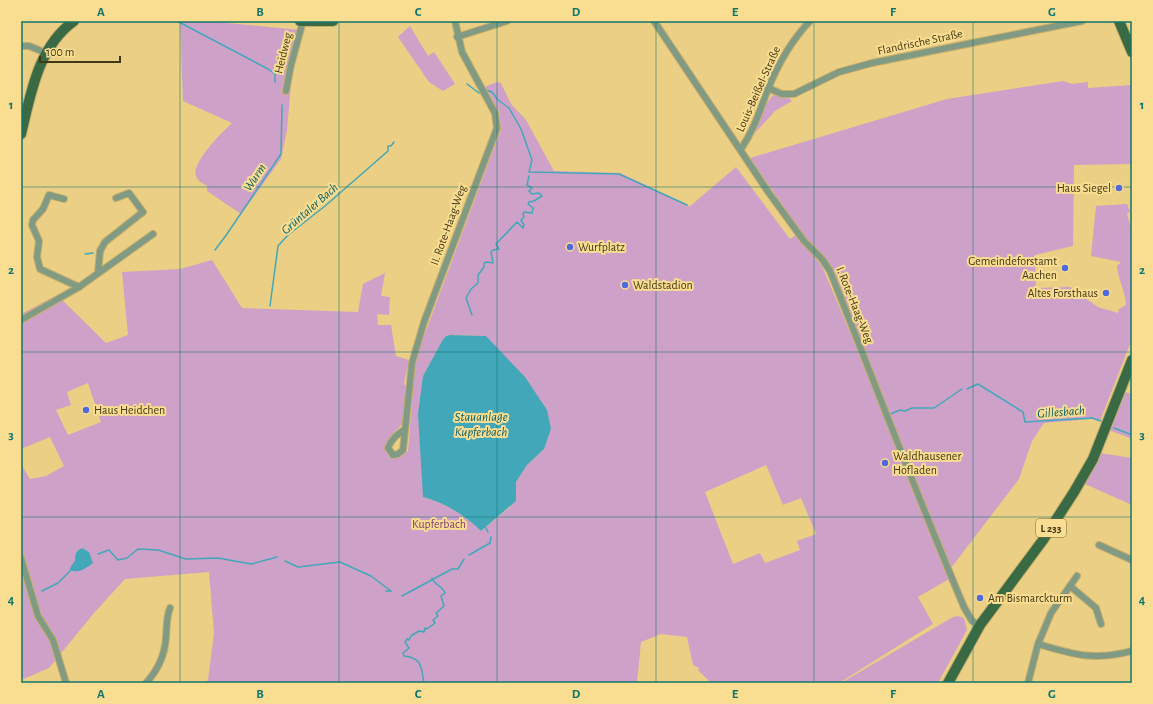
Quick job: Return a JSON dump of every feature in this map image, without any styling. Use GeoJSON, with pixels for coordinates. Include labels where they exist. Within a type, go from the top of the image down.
{"type":"FeatureCollection","features":[{"type":"Feature","properties":{"kind":"main road"},"geometry":{"type":"LineString","coordinates":[[21,134],[33,88],[46,53],[60,33],[74,21]]}},
{"type":"Feature","properties":{"kind":"main road"},"geometry":{"type":"LineString","coordinates":[[300,21],[333,21]]}},
{"type":"Feature","properties":{"kind":"main road"},"geometry":{"type":"LineString","coordinates":[[1119,21],[1132,52]]}},
{"type":"Feature","properties":{"kind":"main road","name":"L 233"},"geometry":{"type":"LineString","coordinates":[[948,683],[980,625],[1043,540],[1093,459],[1132,360]]}},
{"type":"Feature","properties":{"kind":"street","name":"Heidweg"},"geometry":{"type":"LineString","coordinates":[[286,91],[291,65],[303,21]]}},
{"type":"Feature","properties":{"kind":"street","name":"II. Rote-Haag-Weg"},"geometry":{"type":"LineString","coordinates":[[405,429],[412,363],[424,322],[497,128],[495,113],[462,52],[457,37],[455,21]]}},
{"type":"Feature","properties":{"kind":"street"},"geometry":{"type":"LineString","coordinates":[[457,37],[507,21]]}},
{"type":"Feature","properties":{"kind":"street","name":"I. Rote-Haag-Weg"},"geometry":{"type":"LineString","coordinates":[[654,21],[777,204],[804,241],[822,259],[830,271],[889,419],[904,462],[959,596],[968,617],[980,625]]}},
{"type":"Feature","properties":{"kind":"street","name":"Louis-Beißel-Straße"},"geometry":{"type":"LineString","coordinates":[[741,149],[753,129],[768,88],[789,46],[810,21]]}},
{"type":"Feature","properties":{"kind":"street","name":"Flandrische Straße"},"geometry":{"type":"LineString","coordinates":[[768,88],[782,94],[794,94],[839,72],[872,63],[1082,21]]}},
{"type":"Feature","properties":{"kind":"street"},"geometry":{"type":"LineString","coordinates":[[21,46],[29,46],[46,53]]}},
{"type":"Feature","properties":{"kind":"street"},"geometry":{"type":"LineString","coordinates":[[98,273],[99,255],[105,242],[143,212],[129,193],[116,198]]}},
{"type":"Feature","properties":{"kind":"street"},"geometry":{"type":"LineString","coordinates":[[64,199],[49,195],[43,209],[33,220],[32,225],[39,241],[37,257],[40,269],[79,287]]}},
{"type":"Feature","properties":{"kind":"street"},"geometry":{"type":"LineString","coordinates":[[21,320],[79,287],[153,234]]}},
{"type":"Feature","properties":{"kind":"street"},"geometry":{"type":"LineString","coordinates":[[1099,545],[1132,560]]}},
{"type":"Feature","properties":{"kind":"street"},"geometry":{"type":"LineString","coordinates":[[21,558],[38,616],[53,640],[66,683]]}},
{"type":"Feature","properties":{"kind":"street"},"geometry":{"type":"LineString","coordinates":[[1028,683],[1038,644],[1051,613],[1077,576]]}},
{"type":"Feature","properties":{"kind":"street"},"geometry":{"type":"LineString","coordinates":[[1070,586],[1096,608],[1101,624]]}},
{"type":"Feature","properties":{"kind":"street"},"geometry":{"type":"LineString","coordinates":[[146,683],[157,668],[162,656],[166,639],[167,618],[170,608]]}},
{"type":"Feature","properties":{"kind":"street"},"geometry":{"type":"LineString","coordinates":[[1038,644],[1079,656],[1109,657],[1132,651]]}},
{"type":"Feature","properties":{"kind":"green space"},"geometry":{"type":"Polygon","coordinates":[[[180,21],[207,21],[300,30],[285,78],[291,84],[287,130],[281,159],[241,214],[207,191],[207,186],[199,181],[196,176],[198,163],[215,140],[232,123],[183,101],[180,21]]]}},
{"type":"Feature","properties":{"kind":"green space"},"geometry":{"type":"Polygon","coordinates":[[[410,26],[428,56],[434,52],[455,84],[443,91],[429,82],[398,37],[410,26]]]}},
{"type":"Feature","properties":{"kind":"green space"},"geometry":{"type":"Polygon","coordinates":[[[1063,81],[1072,84],[1088,82],[1088,88],[1132,85],[1132,164],[1074,165],[1073,246],[1035,255],[1036,288],[1070,287],[1098,307],[1118,313],[1119,309],[1126,305],[1125,295],[1117,266],[1121,262],[1091,256],[1096,206],[1127,204],[1130,212],[1127,213],[1132,233],[1132,339],[1100,421],[1091,419],[1044,423],[1032,441],[1019,479],[951,568],[824,257],[800,231],[750,158],[947,99],[1063,81]]]}},
{"type":"Feature","properties":{"kind":"green space"},"geometry":{"type":"Polygon","coordinates":[[[497,82],[501,83],[511,104],[526,120],[554,171],[620,173],[688,205],[689,207],[736,167],[790,239],[796,235],[822,266],[887,420],[906,474],[949,579],[918,597],[933,624],[839,683],[711,683],[698,670],[699,668],[693,665],[687,637],[661,634],[641,642],[637,683],[205,683],[208,680],[214,633],[209,572],[125,579],[94,613],[49,668],[21,680],[21,464],[30,479],[46,476],[64,466],[50,437],[21,449],[21,314],[57,295],[106,343],[128,335],[122,272],[180,269],[212,260],[242,308],[358,312],[363,284],[385,273],[381,296],[390,297],[389,315],[377,314],[378,325],[391,325],[396,356],[409,360],[404,384],[406,387],[404,422],[393,434],[386,448],[389,455],[401,456],[408,451],[415,360],[501,129],[499,112],[485,87],[497,82]],[[446,336],[423,376],[423,497],[454,510],[481,531],[510,507],[516,482],[527,465],[544,449],[486,336],[446,336]],[[88,383],[67,392],[71,405],[56,410],[68,435],[101,422],[88,383]],[[766,465],[705,492],[733,564],[760,553],[765,563],[800,550],[797,541],[816,534],[801,498],[783,505],[766,465]]]}},
{"type":"Feature","properties":{"kind":"green space"},"geometry":{"type":"Polygon","coordinates":[[[773,95],[789,98],[792,101],[775,111],[755,133],[766,104],[773,95]]]}},
{"type":"Feature","properties":{"kind":"green space"},"geometry":{"type":"Polygon","coordinates":[[[1125,392],[1132,394],[1132,439],[1109,430],[1125,392]]]}},
{"type":"Feature","properties":{"kind":"green space"},"geometry":{"type":"Polygon","coordinates":[[[1100,453],[1132,458],[1132,505],[1085,484],[1100,453]]]}},
{"type":"Feature","properties":{"kind":"green space"},"geometry":{"type":"Polygon","coordinates":[[[958,616],[964,618],[967,630],[938,683],[841,683],[953,617],[958,616]]]}},
{"type":"Feature","properties":{"kind":"water","name":"Stauanlage Kupferbach"},"geometry":{"type":"Polygon","coordinates":[[[446,336],[486,336],[525,377],[547,410],[551,429],[544,449],[527,465],[516,482],[516,501],[481,531],[454,510],[423,497],[418,414],[423,376],[442,341],[446,336]]]}},
{"type":"Feature","properties":{"kind":"water"},"geometry":{"type":"Polygon","coordinates":[[[82,548],[89,552],[93,563],[79,571],[70,570],[75,561],[76,553],[82,548]]]}},
{"type":"Feature","properties":{"kind":"waterway","name":"Wurm"},"geometry":{"type":"LineString","coordinates":[[177,21],[268,69],[275,74],[275,82]]}},
{"type":"Feature","properties":{"kind":"waterway","name":"Kupferbach"},"geometry":{"type":"LineString","coordinates":[[467,84],[479,93],[482,92]]}},
{"type":"Feature","properties":{"kind":"waterway"},"geometry":{"type":"LineString","coordinates":[[486,90],[492,92],[498,100],[509,108],[521,129],[532,160],[529,172],[619,174],[687,205]]}},
{"type":"Feature","properties":{"kind":"waterway","name":"Wurm"},"geometry":{"type":"LineString","coordinates":[[215,250],[281,154],[282,105]]}},
{"type":"Feature","properties":{"kind":"waterway","name":"Grüntaler Bach"},"geometry":{"type":"LineString","coordinates":[[270,306],[278,246],[288,235],[325,206],[388,151],[388,146],[391,146],[394,142]]}},
{"type":"Feature","properties":{"kind":"waterway","name":"Kupferbach"},"geometry":{"type":"LineString","coordinates":[[472,315],[466,298],[471,289],[478,283],[478,275],[484,267],[484,263],[493,263],[491,252],[499,249],[496,244],[517,222],[523,228],[524,225],[521,220],[524,217],[524,212],[532,213],[533,208],[528,204],[529,202],[542,196],[539,193],[532,194],[529,191],[532,188],[527,185],[529,176]]}},
{"type":"Feature","properties":{"kind":"waterway","name":"Wurm"},"geometry":{"type":"LineString","coordinates":[[85,254],[93,253]]}},
{"type":"Feature","properties":{"kind":"waterway","name":"Gillesbach"},"geometry":{"type":"LineString","coordinates":[[967,389],[978,384],[1023,412],[1025,422],[1092,418],[1101,421]]}},
{"type":"Feature","properties":{"kind":"waterway","name":"Gillesbach"},"geometry":{"type":"LineString","coordinates":[[888,415],[900,410],[905,411],[912,408],[934,408],[962,389]]}},
{"type":"Feature","properties":{"kind":"waterway","name":"Gillesbach"},"geometry":{"type":"LineString","coordinates":[[1114,428],[1132,435]]}},
{"type":"Feature","properties":{"kind":"waterway","name":"Kupferbach"},"geometry":{"type":"LineString","coordinates":[[485,526],[488,532]]}},
{"type":"Feature","properties":{"kind":"waterway","name":"Kupferbach"},"geometry":{"type":"LineString","coordinates":[[469,555],[490,543],[491,537]]}},
{"type":"Feature","properties":{"kind":"waterway","name":"Kupferbach"},"geometry":{"type":"LineString","coordinates":[[98,554],[109,550],[118,560],[127,558],[138,549],[158,550],[186,559],[218,558],[251,564],[277,557]]}},
{"type":"Feature","properties":{"kind":"waterway","name":"Kupferbach"},"geometry":{"type":"LineString","coordinates":[[402,596],[452,569],[458,569],[464,559]]}},
{"type":"Feature","properties":{"kind":"waterway","name":"Kupferbach"},"geometry":{"type":"LineString","coordinates":[[285,561],[298,567],[340,562],[371,576],[391,591]]}},
{"type":"Feature","properties":{"kind":"waterway","name":"Kupferbach"},"geometry":{"type":"LineString","coordinates":[[42,591],[58,583],[71,570]]}},
{"type":"Feature","properties":{"kind":"waterway"},"geometry":{"type":"LineString","coordinates":[[424,683],[418,661],[404,656],[403,653],[409,648],[405,642],[407,639],[409,640],[411,636],[419,631],[424,632],[425,628],[427,629],[435,623],[433,620],[438,616],[436,613],[444,606],[441,596],[445,593],[432,578]]}},
{"type":"Feature","properties":{"kind":"waterway","name":"Kupferbach"},"geometry":{"type":"LineString","coordinates":[[386,591],[391,591]]}},
{"type":"Feature","properties":{"kind":"place","name":"Haus Siegel"},"geometry":{"type":"Point","coordinates":[1119,188]}},
{"type":"Feature","properties":{"kind":"place","name":"Wurfplatz"},"geometry":{"type":"Point","coordinates":[570,247]}},
{"type":"Feature","properties":{"kind":"place","name":"Gemeindeforstamt Aachen"},"geometry":{"type":"Point","coordinates":[1065,268]}},
{"type":"Feature","properties":{"kind":"place","name":"Waldstadion"},"geometry":{"type":"Point","coordinates":[625,285]}},
{"type":"Feature","properties":{"kind":"place","name":"Altes Forsthaus"},"geometry":{"type":"Point","coordinates":[1106,293]}},
{"type":"Feature","properties":{"kind":"place","name":"Haus Heidchen"},"geometry":{"type":"Point","coordinates":[86,410]}},
{"type":"Feature","properties":{"kind":"place","name":"Waldhausener Hofladen"},"geometry":{"type":"Point","coordinates":[885,463]}},
{"type":"Feature","properties":{"kind":"place","name":"Am Bismarckturm"},"geometry":{"type":"Point","coordinates":[980,598]}}]}
